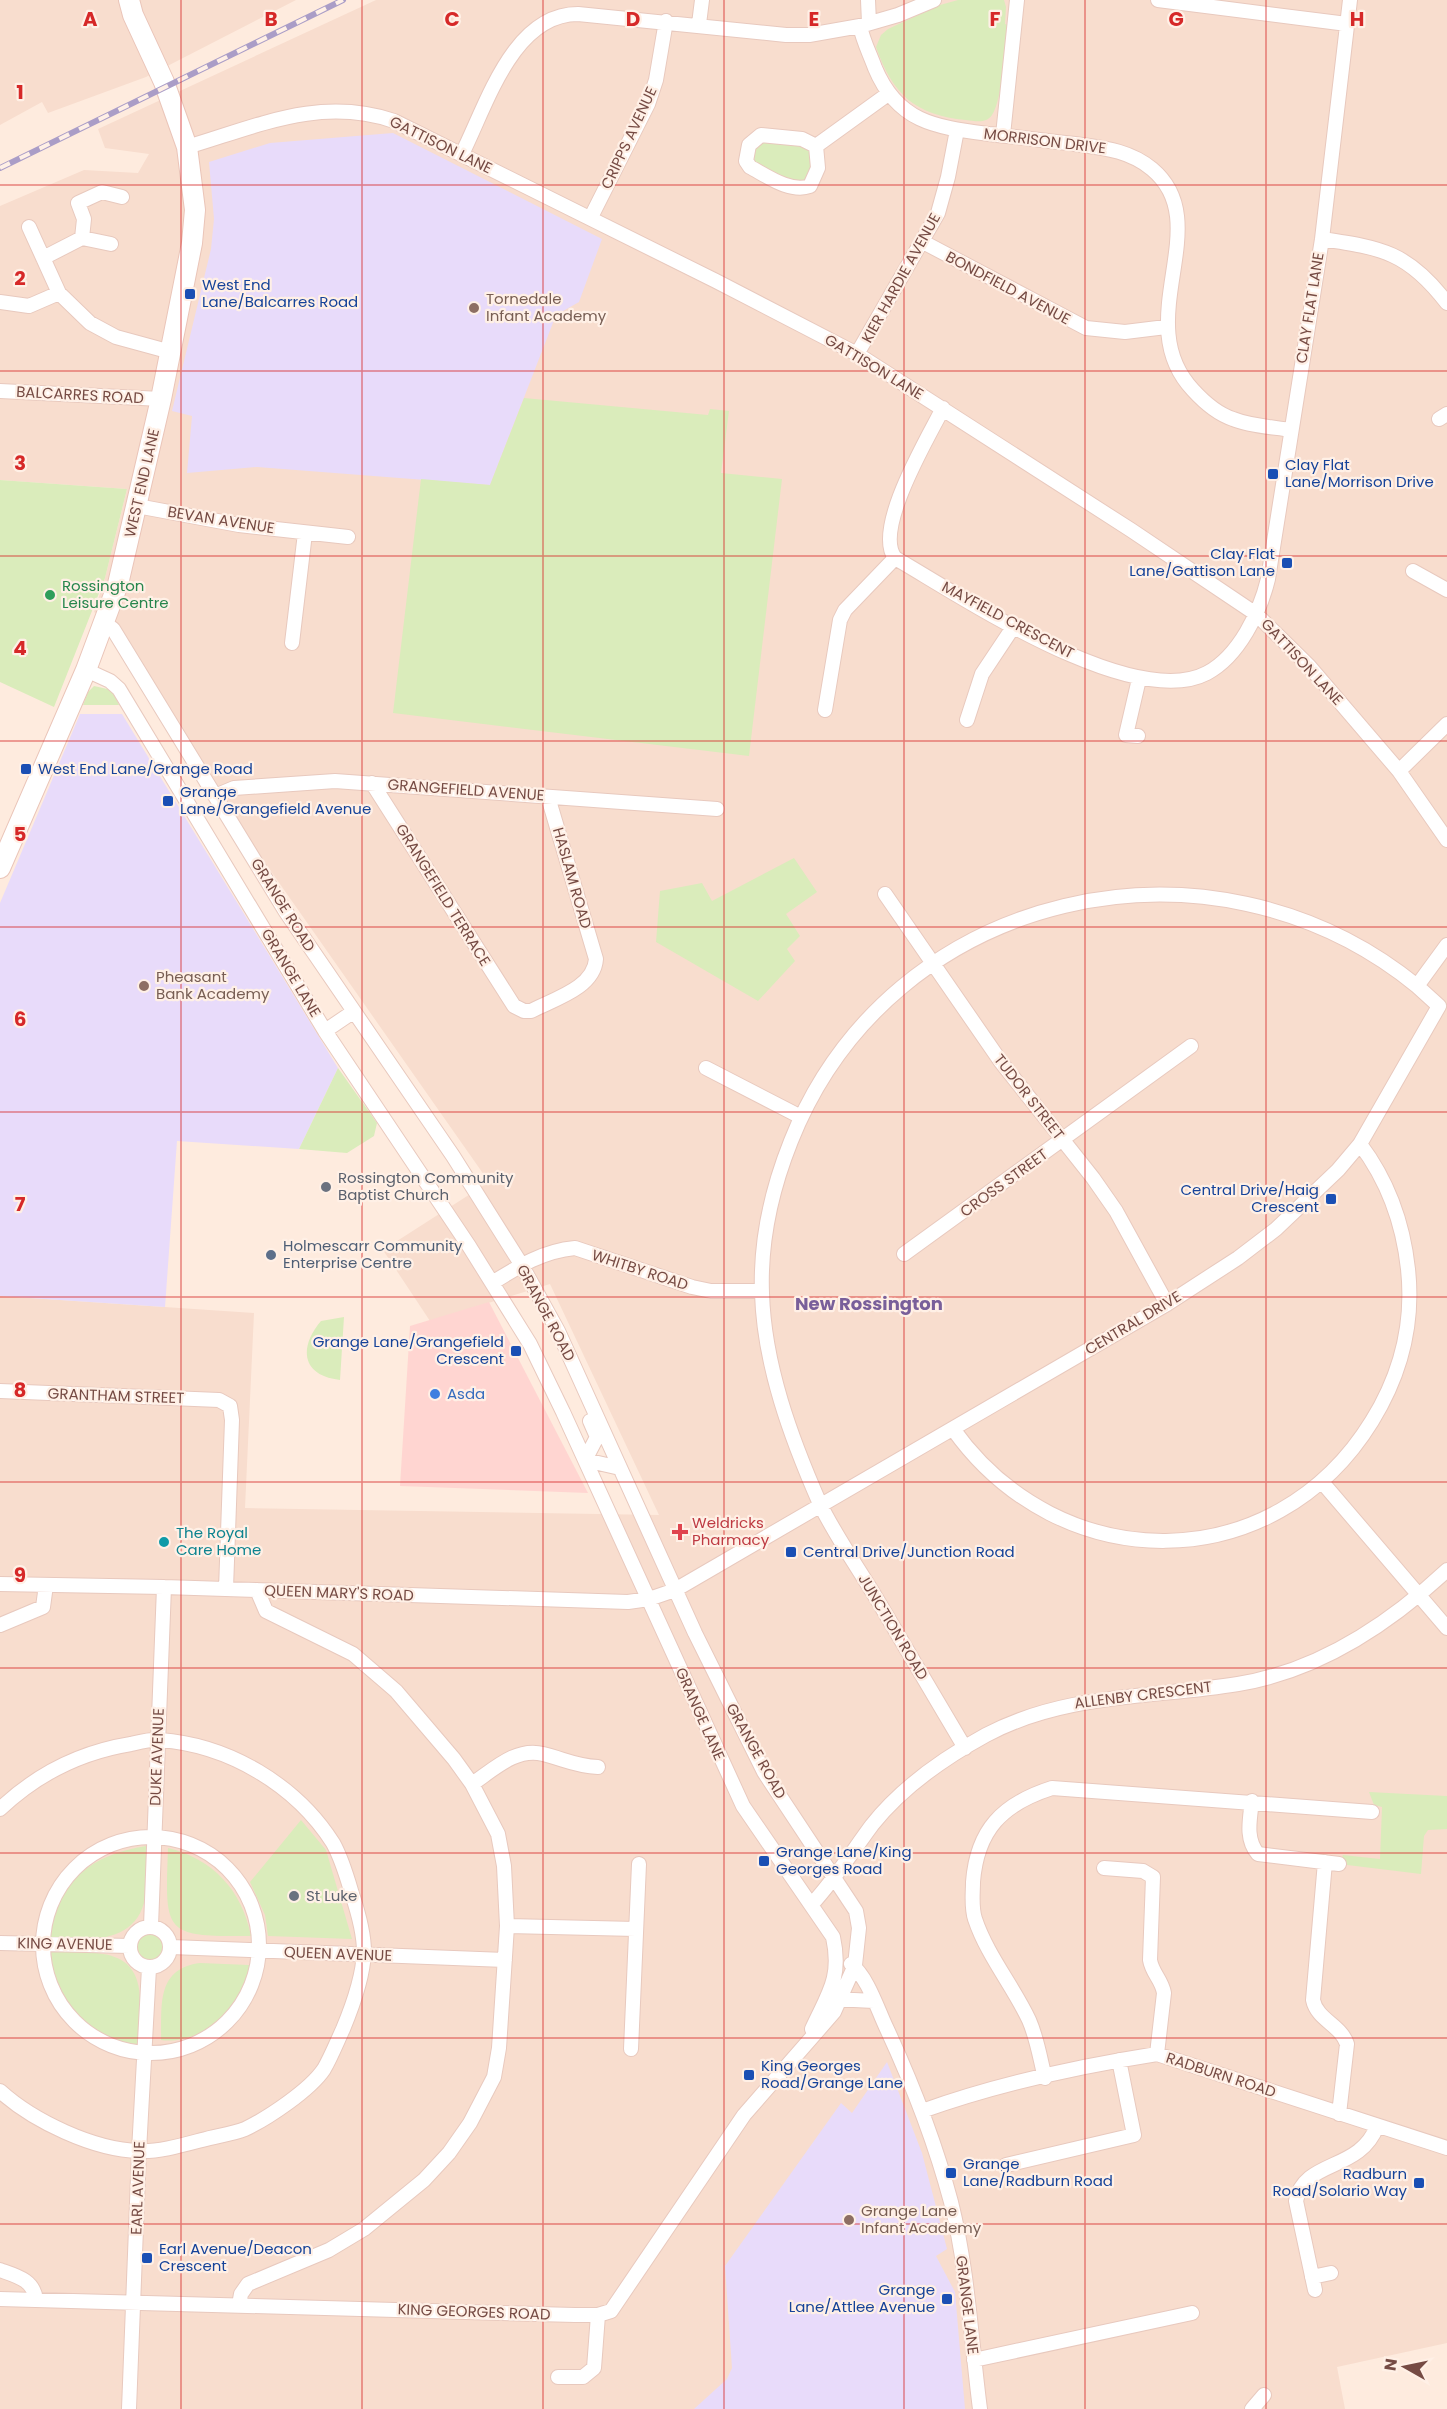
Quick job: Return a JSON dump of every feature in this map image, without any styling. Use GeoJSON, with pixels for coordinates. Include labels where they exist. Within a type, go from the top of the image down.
{"type":"FeatureCollection","features":[{"type":"Feature","properties":{"kind":"street","name":"WEST END LANE"},"geometry":{"type":"LineString","coordinates":[[0,868],[86,670],[118,584],[161,399],[192,243],[195,210],[187,147],[164,82],[133,15],[129,0]]}},
{"type":"Feature","properties":{"kind":"street"},"geometry":{"type":"LineString","coordinates":[[699,24],[702,0]]}},
{"type":"Feature","properties":{"kind":"street","name":"MORRISON DRIVE"},"geometry":{"type":"LineString","coordinates":[[868,0],[865,24],[867,49],[888,94],[913,116],[928,123],[957,130],[1115,149],[1141,162],[1161,179],[1169,190],[1178,223],[1166,327],[1175,365],[1199,397],[1233,420],[1291,430]]}},
{"type":"Feature","properties":{"kind":"street"},"geometry":{"type":"LineString","coordinates":[[462,154],[513,51],[537,27],[568,14],[699,24],[786,35],[809,35],[865,24],[934,0]]}},
{"type":"Feature","properties":{"kind":"street"},"geometry":{"type":"LineString","coordinates":[[1003,135],[1017,0]]}},
{"type":"Feature","properties":{"kind":"street"},"geometry":{"type":"LineString","coordinates":[[1158,0],[1209,3],[1347,24]]}},
{"type":"Feature","properties":{"kind":"street","name":"CLAY FLAT LANE"},"geometry":{"type":"LineString","coordinates":[[1256,614],[1268,579],[1322,239],[1350,0]]}},
{"type":"Feature","properties":{"kind":"street","name":"CRIPPS AVENUE"},"geometry":{"type":"LineString","coordinates":[[591,218],[648,104],[656,80],[666,21]]}},
{"type":"Feature","properties":{"kind":"street"},"geometry":{"type":"LineString","coordinates":[[816,146],[888,94]]}},
{"type":"Feature","properties":{"kind":"street","name":"GATTISON LANE"},"geometry":{"type":"LineString","coordinates":[[187,147],[303,112],[345,110],[369,112],[394,121],[462,154],[857,354],[1256,614],[1309,666],[1399,771],[1447,840]]}},
{"type":"Feature","properties":{"kind":"street","name":"KIER HARDIE AVENUE"},"geometry":{"type":"LineString","coordinates":[[857,354],[923,242],[944,196],[957,130]]}},
{"type":"Feature","properties":{"kind":"street"},"geometry":{"type":"LineString","coordinates":[[761,135],[802,139],[816,146],[819,158],[815,177],[810,186],[801,189],[750,167],[746,161],[749,145],[761,135]]}},
{"type":"Feature","properties":{"kind":"street"},"geometry":{"type":"LineString","coordinates":[[82,238],[84,219],[78,203],[102,192],[122,197]]}},
{"type":"Feature","properties":{"kind":"street"},"geometry":{"type":"LineString","coordinates":[[29,227],[59,293],[90,323],[116,337],[171,352]]}},
{"type":"Feature","properties":{"kind":"street"},"geometry":{"type":"LineString","coordinates":[[43,258],[82,238],[111,244]]}},
{"type":"Feature","properties":{"kind":"street"},"geometry":{"type":"LineString","coordinates":[[1322,239],[1374,247],[1389,253],[1419,271],[1447,303]]}},
{"type":"Feature","properties":{"kind":"street","name":"BONDFIELD AVENUE"},"geometry":{"type":"LineString","coordinates":[[923,242],[1086,328],[1125,332],[1166,327]]}},
{"type":"Feature","properties":{"kind":"street"},"geometry":{"type":"LineString","coordinates":[[0,302],[29,306],[59,293]]}},
{"type":"Feature","properties":{"kind":"street","name":"BALCARRES ROAD"},"geometry":{"type":"LineString","coordinates":[[0,391],[161,399]]}},
{"type":"Feature","properties":{"kind":"street"},"geometry":{"type":"LineString","coordinates":[[825,710],[840,620],[845,610],[895,558],[890,552],[889,543],[897,499],[943,408]]}},
{"type":"Feature","properties":{"kind":"street","name":"BEVAN AVENUE"},"geometry":{"type":"LineString","coordinates":[[137,506],[239,525],[348,537]]}},
{"type":"Feature","properties":{"kind":"street"},"geometry":{"type":"LineString","coordinates":[[292,643],[305,533]]}},
{"type":"Feature","properties":{"kind":"street","name":"MAYFIELD CRESCENT"},"geometry":{"type":"LineString","coordinates":[[895,558],[1014,626],[1076,657],[1139,679],[1189,679],[1207,673],[1219,664],[1249,630],[1256,614]]}},
{"type":"Feature","properties":{"kind":"street"},"geometry":{"type":"LineString","coordinates":[[1413,572],[1447,590]]}},
{"type":"Feature","properties":{"kind":"street","name":"GRANGE ROAD"},"geometry":{"type":"LineString","coordinates":[[105,623],[113,629],[286,912],[453,1156],[521,1264],[558,1331],[675,1590],[764,1772],[856,1911],[858,1938],[855,1967],[835,2000]]}},
{"type":"Feature","properties":{"kind":"street"},"geometry":{"type":"LineString","coordinates":[[967,720],[982,674],[1014,626]]}},
{"type":"Feature","properties":{"kind":"street","name":"GRANGE LANE"},"geometry":{"type":"LineString","coordinates":[[86,670],[110,681],[119,689],[325,1031],[530,1344],[743,1806],[833,1937],[836,1956],[835,2000],[807,2039],[744,2115],[688,2195],[617,2305],[610,2311],[598,2315]]}},
{"type":"Feature","properties":{"kind":"street"},"geometry":{"type":"LineString","coordinates":[[1138,736],[1126,735],[1139,679]]}},
{"type":"Feature","properties":{"kind":"street"},"geometry":{"type":"LineString","coordinates":[[1399,771],[1447,724]]}},
{"type":"Feature","properties":{"kind":"street","name":"GRANGEFIELD AVENUE"},"geometry":{"type":"LineString","coordinates":[[189,804],[213,793],[234,788],[292,783],[372,783],[717,808]]}},
{"type":"Feature","properties":{"kind":"street","name":"GRANGEFIELD TERRACE"},"geometry":{"type":"LineString","coordinates":[[372,783],[514,1006],[524,1011],[531,1011],[583,984],[592,977],[596,959]]}},
{"type":"Feature","properties":{"kind":"street","name":"HASLAM ROAD"},"geometry":{"type":"LineString","coordinates":[[548,797],[596,959]]}},
{"type":"Feature","properties":{"kind":"street","name":"TUDOR STREET"},"geometry":{"type":"LineString","coordinates":[[885,894],[1001,1062],[1094,1178],[1116,1211],[1167,1304]]}},
{"type":"Feature","properties":{"kind":"street","name":"CENTRAL DRIVE"},"geometry":{"type":"LineString","coordinates":[[675,1590],[1167,1304],[1238,1258],[1276,1229],[1309,1199],[1360,1144],[1443,1010],[1417,986],[1376,955],[1297,917],[1235,900],[1197,894],[1141,894],[1060,906],[1002,925],[933,963]]}},
{"type":"Feature","properties":{"kind":"street"},"geometry":{"type":"LineString","coordinates":[[1417,986],[1447,945]]}},
{"type":"Feature","properties":{"kind":"street","name":"JUNCTION ROAD"},"geometry":{"type":"LineString","coordinates":[[933,963],[898,991],[850,1039],[824,1074],[801,1116],[781,1166],[767,1215],[762,1251],[762,1291],[769,1356],[779,1394],[822,1506],[965,1748]]}},
{"type":"Feature","properties":{"kind":"street"},"geometry":{"type":"LineString","coordinates":[[325,1031],[353,1012]]}},
{"type":"Feature","properties":{"kind":"street","name":"CROSS STREET"},"geometry":{"type":"LineString","coordinates":[[904,1254],[1063,1141],[1191,1046]]}},
{"type":"Feature","properties":{"kind":"street"},"geometry":{"type":"LineString","coordinates":[[706,1068],[801,1116]]}},
{"type":"Feature","properties":{"kind":"street"},"geometry":{"type":"LineString","coordinates":[[953,1429],[985,1470],[1022,1499],[1071,1524],[1098,1533],[1135,1539],[1201,1539],[1228,1533],[1267,1517],[1322,1482],[1343,1461],[1379,1409],[1394,1382],[1409,1323],[1410,1289],[1400,1224],[1388,1188],[1360,1144]]}},
{"type":"Feature","properties":{"kind":"street","name":"WHITBY ROAD"},"geometry":{"type":"LineString","coordinates":[[521,1264],[546,1254],[575,1248],[692,1287],[711,1290],[762,1291]]}},
{"type":"Feature","properties":{"kind":"street"},"geometry":{"type":"LineString","coordinates":[[492,1283],[521,1264]]}},
{"type":"Feature","properties":{"kind":"street"},"geometry":{"type":"LineString","coordinates":[[581,1382],[583,1405],[597,1437],[585,1460],[620,1468]]}},
{"type":"Feature","properties":{"kind":"street","name":"GRANTHAM STREET"},"geometry":{"type":"LineString","coordinates":[[0,1391],[219,1400],[232,1405],[226,1589]]}},
{"type":"Feature","properties":{"kind":"street"},"geometry":{"type":"LineString","coordinates":[[1322,1482],[1447,1628]]}},
{"type":"Feature","properties":{"kind":"street","name":"ALLENBY CRESCENT"},"geometry":{"type":"LineString","coordinates":[[812,1904],[836,1878],[889,1806],[922,1777],[965,1748],[1004,1727],[1060,1706],[1143,1693],[1240,1683],[1301,1666],[1363,1636],[1419,1596],[1447,1570]]}},
{"type":"Feature","properties":{"kind":"street","name":"QUEEN MARY'S ROAD"},"geometry":{"type":"LineString","coordinates":[[0,1584],[628,1602],[649,1599],[675,1590]]}},
{"type":"Feature","properties":{"kind":"street"},"geometry":{"type":"LineString","coordinates":[[0,1625],[43,1607],[46,1586]]}},
{"type":"Feature","properties":{"kind":"street","name":"DUKE AVENUE"},"geometry":{"type":"LineString","coordinates":[[151,1926],[164,1587]]}},
{"type":"Feature","properties":{"kind":"street"},"geometry":{"type":"LineString","coordinates":[[239,2305],[241,2294],[248,2284],[329,2250],[363,2229],[424,2180],[449,2153],[470,2123],[494,2077],[499,2048],[507,1926],[504,1866],[498,1834],[472,1784],[434,1733],[379,1675],[353,1654],[327,1639],[266,1611],[257,1590]]}},
{"type":"Feature","properties":{"kind":"street"},"geometry":{"type":"LineString","coordinates":[[0,1809],[33,1782],[70,1761],[122,1745],[158,1739],[190,1744],[250,1766],[285,1790],[314,1818],[333,1844],[343,1865],[356,1906],[364,1955],[354,1997],[338,2040],[323,2070],[304,2089],[244,2130],[183,2145],[139,2151],[105,2145],[59,2129],[34,2117],[0,2091]]}},
{"type":"Feature","properties":{"kind":"street"},"geometry":{"type":"LineString","coordinates":[[472,1784],[513,1756],[527,1752],[544,1754],[576,1766],[598,1767]]}},
{"type":"Feature","properties":{"kind":"street"},"geometry":{"type":"LineString","coordinates":[[1045,2078],[1029,2020],[974,1916],[974,1868],[978,1847],[986,1831],[1019,1802],[1052,1788],[1252,1801],[1371,1812]]}},
{"type":"Feature","properties":{"kind":"street"},"geometry":{"type":"LineString","coordinates":[[1252,1801],[1249,1835],[1252,1848],[1258,1854],[1339,1864]]}},
{"type":"Feature","properties":{"kind":"street"},"geometry":{"type":"LineString","coordinates":[[154,1837],[170,1837],[189,1842],[230,1870],[253,1910],[258,1930],[259,1951],[252,1985],[241,2006],[225,2026],[201,2042],[177,2051],[144,2054],[111,2045],[75,2021],[61,2005],[50,1985],[43,1943],[50,1906],[70,1875],[99,1851],[112,1844],[154,1837]]}},
{"type":"Feature","properties":{"kind":"street"},"geometry":{"type":"LineString","coordinates":[[1324,1862],[1313,2000],[1318,2012],[1345,2035],[1347,2044],[1340,2114]]}},
{"type":"Feature","properties":{"kind":"street"},"geometry":{"type":"LineString","coordinates":[[632,2049],[639,1863]]}},
{"type":"Feature","properties":{"kind":"street"},"geometry":{"type":"LineString","coordinates":[[1104,1868],[1143,1871],[1153,1877],[1150,1960],[1152,1971],[1163,1985],[1164,1993],[1157,2054]]}},
{"type":"Feature","properties":{"kind":"street"},"geometry":{"type":"LineString","coordinates":[[151,1926],[164,1931],[171,1947],[166,1960],[149,1968],[133,1958],[130,1946],[136,1933],[151,1926]]}},
{"type":"Feature","properties":{"kind":"street"},"geometry":{"type":"LineString","coordinates":[[507,1926],[636,1929]]}},
{"type":"Feature","properties":{"kind":"street","name":"KING AVENUE"},"geometry":{"type":"LineString","coordinates":[[0,1942],[130,1946]]}},
{"type":"Feature","properties":{"kind":"street","name":"QUEEN AVENUE"},"geometry":{"type":"LineString","coordinates":[[171,1947],[505,1960]]}},
{"type":"Feature","properties":{"kind":"street"},"geometry":{"type":"LineString","coordinates":[[836,1956],[855,1967]]}},
{"type":"Feature","properties":{"kind":"street","name":"GRANGE LANE"},"geometry":{"type":"LineString","coordinates":[[855,1967],[874,2001],[922,2110],[951,2202],[967,2290],[980,2409]]}},
{"type":"Feature","properties":{"kind":"street","name":"EARL AVENUE"},"geometry":{"type":"LineString","coordinates":[[129,2409],[149,1968]]}},
{"type":"Feature","properties":{"kind":"street"},"geometry":{"type":"LineString","coordinates":[[835,2000],[874,2001]]}},
{"type":"Feature","properties":{"kind":"street","name":"RADBURN ROAD"},"geometry":{"type":"LineString","coordinates":[[922,2110],[953,2100],[1119,2060],[1157,2054],[1447,2148]]}},
{"type":"Feature","properties":{"kind":"street"},"geometry":{"type":"LineString","coordinates":[[1006,2165],[1134,2135],[1119,2060]]}},
{"type":"Feature","properties":{"kind":"street"},"geometry":{"type":"LineString","coordinates":[[1331,2273],[1313,2284],[1296,2201],[1298,2191],[1308,2178],[1363,2151],[1371,2142],[1377,2126]]}},
{"type":"Feature","properties":{"kind":"street"},"geometry":{"type":"LineString","coordinates":[[0,2270],[26,2280],[32,2287],[36,2300]]}},
{"type":"Feature","properties":{"kind":"street","name":"KING GEORGES ROAD"},"geometry":{"type":"LineString","coordinates":[[0,2299],[598,2315]]}},
{"type":"Feature","properties":{"kind":"street"},"geometry":{"type":"LineString","coordinates":[[974,2360],[1192,2313]]}},
{"type":"Feature","properties":{"kind":"street"},"geometry":{"type":"LineString","coordinates":[[558,2377],[583,2377],[594,2368],[598,2315]]}},
{"type":"Feature","properties":{"kind":"street"},"geometry":{"type":"LineString","coordinates":[[1254,2408],[1264,2395]]}},
{"type":"Feature","properties":{"kind":"shaded area"},"geometry":{"type":"Polygon","coordinates":[[[0,0],[296,0],[146,77],[48,113],[42,102],[0,125],[0,0]]]}},
{"type":"Feature","properties":{"kind":"shaded area"},"geometry":{"type":"Polygon","coordinates":[[[376,0],[1447,0],[1447,2343],[1337,2367],[1345,2409],[0,2409],[0,1296],[254,1313],[245,1508],[659,1515],[550,1284],[430,1321],[383,1250],[489,1182],[219,797],[108,621],[94,612],[105,578],[127,489],[0,480],[0,206],[84,170],[138,173],[149,154],[105,148],[98,129],[376,0]]]}},
{"type":"Feature","properties":{"kind":"shaded area"},"geometry":{"type":"Polygon","coordinates":[[[393,133],[602,239],[579,302],[556,315],[490,485],[257,467],[187,473],[192,416],[172,411],[211,249],[214,219],[209,162],[270,143],[393,133]]]}},
{"type":"Feature","properties":{"kind":"shaded area","name":"Pheasant Bank Academy"},"geometry":{"type":"Polygon","coordinates":[[[80,714],[122,714],[338,1068],[299,1149],[177,1141],[165,1307],[0,1296],[0,903],[80,714]]]}},
{"type":"Feature","properties":{"kind":"shaded area"},"geometry":{"type":"Polygon","coordinates":[[[489,1302],[588,1493],[400,1486],[410,1326],[489,1302]]]}},
{"type":"Feature","properties":{"kind":"shaded area","name":"Grange Lane Infant Academy"},"geometry":{"type":"Polygon","coordinates":[[[887,2062],[922,2153],[947,2249],[936,2256],[955,2292],[965,2409],[694,2409],[727,2379],[732,2368],[725,2266],[841,2103],[852,2113],[887,2062]]]}},
{"type":"Feature","properties":{"kind":"green space"},"geometry":{"type":"Polygon","coordinates":[[[958,0],[1004,0],[1006,7],[1005,24],[1008,25],[1001,86],[992,115],[984,121],[933,113],[908,100],[890,78],[876,47],[881,35],[888,29],[940,5],[958,0]]]}},
{"type":"Feature","properties":{"kind":"green space"},"geometry":{"type":"Polygon","coordinates":[[[754,139],[816,146],[810,186],[750,167],[754,139]]]}},
{"type":"Feature","properties":{"kind":"green space"},"geometry":{"type":"Polygon","coordinates":[[[524,398],[708,415],[710,409],[729,411],[721,473],[782,479],[749,756],[393,713],[421,479],[490,485],[524,398]]]}},
{"type":"Feature","properties":{"kind":"green space","name":"Rossington Leisure Centre"},"geometry":{"type":"Polygon","coordinates":[[[0,480],[127,489],[105,578],[54,707],[0,682],[0,480]]]}},
{"type":"Feature","properties":{"kind":"green space"},"geometry":{"type":"Polygon","coordinates":[[[94,686],[112,690],[119,705],[83,705],[88,692],[94,686]]]}},
{"type":"Feature","properties":{"kind":"green space"},"geometry":{"type":"Polygon","coordinates":[[[794,858],[817,892],[786,914],[800,936],[787,949],[795,961],[758,1001],[656,942],[660,891],[702,883],[712,901],[794,858]]]}},
{"type":"Feature","properties":{"kind":"green space"},"geometry":{"type":"Polygon","coordinates":[[[338,1068],[377,1123],[374,1136],[347,1153],[299,1149],[338,1068]]]}},
{"type":"Feature","properties":{"kind":"green space"},"geometry":{"type":"Polygon","coordinates":[[[344,1317],[340,1380],[318,1373],[311,1367],[307,1350],[309,1341],[321,1321],[344,1317]]]}},
{"type":"Feature","properties":{"kind":"green space"},"geometry":{"type":"Polygon","coordinates":[[[1369,1792],[1447,1796],[1447,1829],[1428,1830],[1424,1836],[1421,1874],[1339,1864],[1343,1855],[1380,1859],[1382,1807],[1374,1805],[1369,1792]]]}},
{"type":"Feature","properties":{"kind":"green space"},"geometry":{"type":"Polygon","coordinates":[[[301,1820],[326,1850],[352,1939],[268,1936],[265,1915],[250,1882],[301,1820]]]}},
{"type":"Feature","properties":{"kind":"green space"},"geometry":{"type":"Polygon","coordinates":[[[146,1846],[146,1896],[138,1917],[129,1927],[118,1933],[91,1939],[48,1937],[52,1917],[59,1900],[80,1873],[110,1856],[146,1846]]]}},
{"type":"Feature","properties":{"kind":"green space"},"geometry":{"type":"Polygon","coordinates":[[[168,1848],[199,1860],[223,1879],[241,1904],[251,1936],[200,1935],[185,1931],[175,1924],[167,1898],[168,1848]]]}},
{"type":"Feature","properties":{"kind":"green space"},"geometry":{"type":"Polygon","coordinates":[[[150,1933],[160,1937],[164,1947],[160,1957],[150,1961],[140,1957],[136,1947],[140,1937],[150,1933]]]}},
{"type":"Feature","properties":{"kind":"green space"},"geometry":{"type":"Polygon","coordinates":[[[51,1952],[100,1954],[114,1957],[125,1963],[134,1973],[139,1988],[140,2027],[137,2046],[103,2034],[76,2015],[59,1988],[51,1952]]]}},
{"type":"Feature","properties":{"kind":"green space"},"geometry":{"type":"Polygon","coordinates":[[[200,1963],[249,1965],[247,1980],[240,1995],[231,2008],[206,2030],[191,2037],[161,2040],[162,2002],[169,1981],[175,1973],[200,1963]]]}},
{"type":"Feature","properties":{"kind":"railway"},"geometry":{"type":"LineString","coordinates":[[0,168],[343,0]]}},
{"type":"Feature","properties":{"kind":"place","name":"West End Lane/Balcarres Road"},"geometry":{"type":"Point","coordinates":[190,294]}},
{"type":"Feature","properties":{"kind":"place","name":"Tornedale Infant Academy"},"geometry":{"type":"Point","coordinates":[474,308]}},
{"type":"Feature","properties":{"kind":"place","name":"Clay Flat Lane/Morrison Drive"},"geometry":{"type":"Point","coordinates":[1273,474]}},
{"type":"Feature","properties":{"kind":"place","name":"Clay Flat Lane/Gattison Lane"},"geometry":{"type":"Point","coordinates":[1287,563]}},
{"type":"Feature","properties":{"kind":"place","name":"Rossington Leisure Centre"},"geometry":{"type":"Point","coordinates":[50,595]}},
{"type":"Feature","properties":{"kind":"place","name":"West End Lane/Grange Road"},"geometry":{"type":"Point","coordinates":[26,769]}},
{"type":"Feature","properties":{"kind":"place","name":"Grange Lane/Grangefield Avenue"},"geometry":{"type":"Point","coordinates":[168,801]}},
{"type":"Feature","properties":{"kind":"place","name":"Pheasant Bank Academy"},"geometry":{"type":"Point","coordinates":[144,986]}},
{"type":"Feature","properties":{"kind":"place","name":"Rossington Community Baptist Church"},"geometry":{"type":"Point","coordinates":[326,1187]}},
{"type":"Feature","properties":{"kind":"place","name":"Central Drive/Haig Crescent"},"geometry":{"type":"Point","coordinates":[1331,1199]}},
{"type":"Feature","properties":{"kind":"place","name":"Holmescarr Community Enterprise Centre"},"geometry":{"type":"Point","coordinates":[271,1255]}},
{"type":"Feature","properties":{"kind":"place","name":"Grange Lane/Grangefield Crescent"},"geometry":{"type":"Point","coordinates":[516,1351]}},
{"type":"Feature","properties":{"kind":"place","name":"Asda"},"geometry":{"type":"Point","coordinates":[435,1394]}},
{"type":"Feature","properties":{"kind":"place","name":"Weldricks Pharmacy"},"geometry":{"type":"Point","coordinates":[680,1532]}},
{"type":"Feature","properties":{"kind":"place","name":"The Royal Care Home"},"geometry":{"type":"Point","coordinates":[164,1542]}},
{"type":"Feature","properties":{"kind":"place","name":"Central Drive/Junction Road"},"geometry":{"type":"Point","coordinates":[791,1552]}},
{"type":"Feature","properties":{"kind":"place","name":"Grange Lane/King Georges Road"},"geometry":{"type":"Point","coordinates":[764,1861]}},
{"type":"Feature","properties":{"kind":"place","name":"St Luke"},"geometry":{"type":"Point","coordinates":[294,1896]}},
{"type":"Feature","properties":{"kind":"place","name":"King Georges Road/Grange Lane"},"geometry":{"type":"Point","coordinates":[749,2075]}},
{"type":"Feature","properties":{"kind":"place","name":"Grange Lane/Radburn Road"},"geometry":{"type":"Point","coordinates":[951,2173]}},
{"type":"Feature","properties":{"kind":"place","name":"Radburn Road/Solario Way"},"geometry":{"type":"Point","coordinates":[1419,2183]}},
{"type":"Feature","properties":{"kind":"place","name":"Grange Lane Infant Academy"},"geometry":{"type":"Point","coordinates":[849,2220]}},
{"type":"Feature","properties":{"kind":"place","name":"Earl Avenue/Deacon Crescent"},"geometry":{"type":"Point","coordinates":[147,2258]}},
{"type":"Feature","properties":{"kind":"place","name":"Grange Lane/Attlee Avenue"},"geometry":{"type":"Point","coordinates":[947,2299]}},
{"type":"Feature","properties":{"kind":"district","name":"New Rossington"},"geometry":{"type":"Point","coordinates":[869,1304]}}]}
